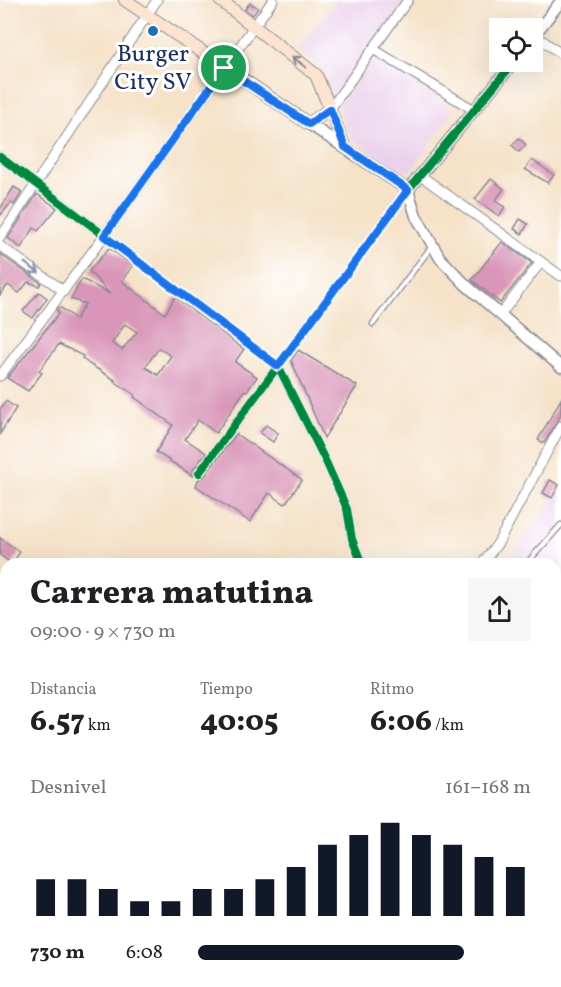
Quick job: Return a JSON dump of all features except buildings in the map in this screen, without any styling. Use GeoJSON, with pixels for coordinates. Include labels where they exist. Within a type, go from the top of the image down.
{"type":"FeatureCollection","features":[{"type":"Feature","properties":{"kind":"main road"},"geometry":{"type":"LineString","coordinates":[[125,0],[309,124],[330,109],[316,75],[220,0]]}},
{"type":"Feature","properties":{"kind":"street"},"geometry":{"type":"LineString","coordinates":[[0,238],[157,0]]}},
{"type":"Feature","properties":{"kind":"street"},"geometry":{"type":"LineString","coordinates":[[0,376],[104,236],[273,0]]}},
{"type":"Feature","properties":{"kind":"street"},"geometry":{"type":"LineString","coordinates":[[345,147],[330,109],[408,0]]}},
{"type":"Feature","properties":{"kind":"street"},"geometry":{"type":"LineString","coordinates":[[543,24],[561,1]]}},
{"type":"Feature","properties":{"kind":"street"},"geometry":{"type":"LineString","coordinates":[[543,42],[561,54]]}},
{"type":"Feature","properties":{"kind":"street"},"geometry":{"type":"LineString","coordinates":[[373,49],[474,110]]}},
{"type":"Feature","properties":{"kind":"street"},"geometry":{"type":"LineString","coordinates":[[199,473],[408,190],[506,72]]}},
{"type":"Feature","properties":{"kind":"street"},"geometry":{"type":"LineString","coordinates":[[309,124],[408,190],[416,216],[432,246],[446,265],[561,367]]}},
{"type":"Feature","properties":{"kind":"street"},"geometry":{"type":"LineString","coordinates":[[0,157],[278,366],[347,508],[352,539],[360,558]]}},
{"type":"Feature","properties":{"kind":"street"},"geometry":{"type":"LineString","coordinates":[[421,176],[561,276]]}},
{"type":"Feature","properties":{"kind":"street"},"geometry":{"type":"LineString","coordinates":[[0,246],[64,291]]}},
{"type":"Feature","properties":{"kind":"street"},"geometry":{"type":"LineString","coordinates":[[500,315],[541,262]]}},
{"type":"Feature","properties":{"kind":"street"},"geometry":{"type":"LineString","coordinates":[[487,558],[498,543],[561,426]]}},
{"type":"Feature","properties":{"kind":"lane"},"geometry":{"type":"LineString","coordinates":[[373,324],[432,246]]}},
{"type":"Feature","properties":{"kind":"lane"},"geometry":{"type":"LineString","coordinates":[[531,558],[561,525]]}},
{"type":"Feature","properties":{"kind":"shaded area"},"geometry":{"type":"Polygon","coordinates":[[[336,0],[405,0],[332,96],[323,69],[298,50],[336,0]]]}},
{"type":"Feature","properties":{"kind":"shaded area"},"geometry":{"type":"Polygon","coordinates":[[[374,54],[454,111],[411,171],[402,171],[353,140],[342,120],[338,105],[374,54]]]}},
{"type":"Feature","properties":{"kind":"shaded area"},"geometry":{"type":"Polygon","coordinates":[[[561,488],[561,558],[508,558],[561,488]]]}},
{"type":"Feature","properties":{"kind":"cycle path"},"geometry":{"type":"LineString","coordinates":[[199,473],[408,190],[506,72]]}},
{"type":"Feature","properties":{"kind":"cycle path"},"geometry":{"type":"LineString","coordinates":[[0,157],[278,366],[347,509],[352,539],[360,558]]}},
{"type":"Feature","properties":{"kind":"place","name":"Burger City SV"},"geometry":{"type":"Point","coordinates":[153,31]}},
{"type":"Feature","properties":{"kind":"route"},"geometry":{"type":"LineString","coordinates":[[224,68],[309,124],[330,109],[345,147],[408,190],[278,366],[104,236],[224,68]]}}]}
